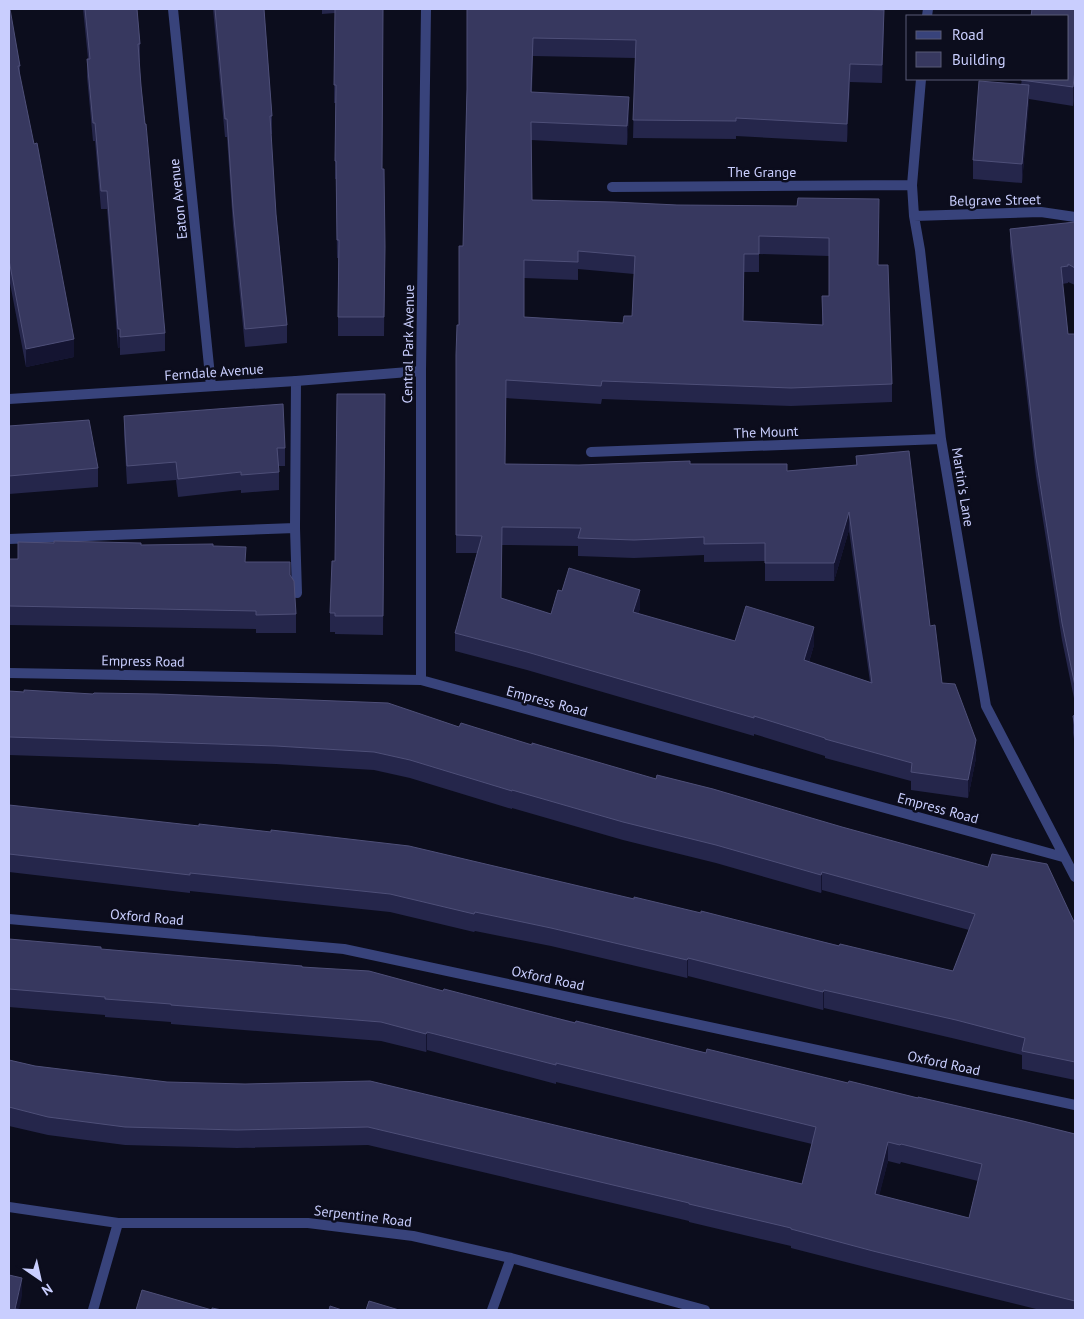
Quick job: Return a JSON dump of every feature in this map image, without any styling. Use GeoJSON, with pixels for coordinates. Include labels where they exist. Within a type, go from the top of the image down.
{"type":"FeatureCollection","features":[{"type":"Feature","properties":{"kind":"street","name":"Eaton Avenue"},"geometry":{"type":"LineString","coordinates":[[173,9],[211,386]]}},
{"type":"Feature","properties":{"kind":"street","name":"Central Park Avenue"},"geometry":{"type":"LineString","coordinates":[[421,680],[421,371],[426,9]]}},
{"type":"Feature","properties":{"kind":"street","name":"Martin's Lane"},"geometry":{"type":"LineString","coordinates":[[921,80],[912,185],[914,216],[920,250],[941,439],[986,706],[1063,857],[1075,876]]}},
{"type":"Feature","properties":{"kind":"street","name":"The Grange"},"geometry":{"type":"LineString","coordinates":[[612,187],[912,185]]}},
{"type":"Feature","properties":{"kind":"street","name":"Belgrave Street"},"geometry":{"type":"LineString","coordinates":[[914,216],[1041,212],[1075,217]]}},
{"type":"Feature","properties":{"kind":"street","name":"Ferndale Avenue"},"geometry":{"type":"LineString","coordinates":[[9,399],[296,381],[421,371]]}},
{"type":"Feature","properties":{"kind":"street"},"geometry":{"type":"LineString","coordinates":[[296,381],[295,528],[297,593]]}},
{"type":"Feature","properties":{"kind":"street","name":"The Mount"},"geometry":{"type":"LineString","coordinates":[[591,452],[941,439]]}},
{"type":"Feature","properties":{"kind":"street"},"geometry":{"type":"LineString","coordinates":[[9,539],[295,528]]}},
{"type":"Feature","properties":{"kind":"street","name":"Empress Road"},"geometry":{"type":"LineString","coordinates":[[9,673],[421,680],[1063,857]]}},
{"type":"Feature","properties":{"kind":"street","name":"Oxford Road"},"geometry":{"type":"LineString","coordinates":[[9,919],[344,949],[1075,1105]]}},
{"type":"Feature","properties":{"kind":"street","name":"Serpentine Road"},"geometry":{"type":"LineString","coordinates":[[9,1207],[118,1223],[308,1223],[413,1236],[511,1258],[705,1310]]}},
{"type":"Feature","properties":{"kind":"street"},"geometry":{"type":"LineString","coordinates":[[93,1310],[118,1223]]}},
{"type":"Feature","properties":{"kind":"street"},"geometry":{"type":"LineString","coordinates":[[492,1310],[511,1258]]}},
{"type":"Feature","properties":{"kind":"building"},"geometry":{"type":"Polygon","coordinates":[[[9,9],[20,66],[18,66],[34,144],[37,143],[74,339],[26,349],[9,260],[9,9]]]}},
{"type":"Feature","properties":{"kind":"building"},"geometry":{"type":"Polygon","coordinates":[[[85,9],[137,9],[141,86],[165,333],[120,337],[120,329],[118,329],[107,191],[101,191],[95,123],[93,123],[87,59],[90,59],[85,9]]]}},
{"type":"Feature","properties":{"kind":"building"},"geometry":{"type":"Polygon","coordinates":[[[215,9],[264,9],[272,116],[270,116],[276,214],[287,325],[245,329],[233,208],[227,119],[225,119],[215,9]]]}},
{"type":"Feature","properties":{"kind":"building"},"geometry":{"type":"Polygon","coordinates":[[[335,9],[383,9],[382,169],[384,169],[384,317],[338,317],[339,240],[337,240],[335,161],[335,9]]]}},
{"type":"Feature","properties":{"kind":"building"},"geometry":{"type":"Polygon","coordinates":[[[467,9],[884,10],[882,65],[850,64],[847,124],[736,118],[736,121],[633,120],[636,40],[533,38],[531,92],[629,97],[627,126],[531,122],[532,200],[677,205],[797,206],[798,198],[879,199],[878,265],[888,265],[892,384],[791,388],[602,381],[601,386],[506,380],[505,464],[579,465],[690,461],[690,464],[787,464],[787,471],[857,465],[856,456],[909,451],[930,626],[935,625],[942,683],[955,684],[976,740],[968,780],[911,772],[912,763],[825,739],[754,716],[754,718],[455,633],[482,536],[456,535],[456,355],[457,325],[459,325],[459,246],[463,246],[467,9]],[[759,236],[759,254],[744,254],[743,321],[823,325],[822,296],[829,296],[829,238],[759,236]],[[578,251],[578,262],[524,260],[524,317],[623,323],[624,316],[632,316],[635,256],[578,251]],[[849,512],[834,563],[765,563],[765,543],[704,544],[704,537],[634,540],[578,538],[581,528],[502,527],[501,598],[551,614],[558,590],[562,591],[569,568],[640,590],[633,612],[735,641],[746,606],[814,627],[804,660],[872,683],[849,512]]]}},
{"type":"Feature","properties":{"kind":"building"},"geometry":{"type":"Polygon","coordinates":[[[1032,9],[1075,9],[1075,70],[1073,87],[1021,80],[1069,80],[1069,15],[1031,15],[1032,9]]]}},
{"type":"Feature","properties":{"kind":"building"},"geometry":{"type":"Polygon","coordinates":[[[979,81],[1029,85],[1022,164],[973,160],[979,81]]]}},
{"type":"Feature","properties":{"kind":"building"},"geometry":{"type":"Polygon","coordinates":[[[1075,222],[1075,268],[1068,264],[1068,266],[1061,267],[1068,334],[1075,334],[1075,686],[1062,623],[1036,458],[1010,229],[1075,222]]]}},
{"type":"Feature","properties":{"kind":"building"},"geometry":{"type":"Polygon","coordinates":[[[337,394],[385,394],[383,616],[335,616],[335,613],[330,613],[332,561],[335,561],[337,394]]]}},
{"type":"Feature","properties":{"kind":"building"},"geometry":{"type":"Polygon","coordinates":[[[283,404],[285,448],[277,448],[279,472],[241,475],[241,472],[178,479],[176,462],[127,466],[124,416],[283,404]]]}},
{"type":"Feature","properties":{"kind":"building"},"geometry":{"type":"Polygon","coordinates":[[[89,420],[98,468],[9,476],[9,426],[89,420]]]}},
{"type":"Feature","properties":{"kind":"building"},"geometry":{"type":"Polygon","coordinates":[[[54,541],[141,543],[141,545],[213,544],[213,546],[246,547],[245,562],[290,562],[290,575],[294,581],[296,614],[256,615],[256,611],[9,606],[9,559],[18,559],[18,542],[54,543],[54,541]]]}},
{"type":"Feature","properties":{"kind":"building"},"geometry":{"type":"Polygon","coordinates":[[[24,690],[93,694],[157,694],[388,703],[459,727],[461,723],[532,745],[532,743],[656,779],[657,775],[713,789],[988,867],[992,854],[1047,864],[1075,924],[1075,1062],[1022,1051],[1025,1038],[956,1020],[824,990],[823,992],[688,958],[687,960],[551,928],[475,912],[474,914],[390,894],[190,873],[190,875],[9,854],[9,805],[199,826],[199,824],[271,832],[271,830],[409,846],[634,899],[634,897],[701,913],[701,911],[839,946],[840,944],[953,971],[975,914],[822,872],[821,875],[716,845],[623,822],[410,760],[374,752],[276,746],[9,737],[9,691],[24,692],[24,690]]]}},
{"type":"Feature","properties":{"kind":"building"},"geometry":{"type":"Polygon","coordinates":[[[9,939],[302,967],[369,971],[575,1023],[576,1021],[706,1053],[707,1049],[1075,1134],[1075,1301],[873,1251],[791,1228],[368,1127],[237,1130],[125,1127],[48,1117],[9,1107],[9,1060],[35,1066],[167,1082],[245,1084],[370,1081],[802,1184],[816,1127],[381,1022],[171,1005],[9,989],[9,939]],[[888,1142],[875,1194],[969,1218],[982,1164],[888,1142]]]}},
{"type":"Feature","properties":{"kind":"building"},"geometry":{"type":"Polygon","coordinates":[[[9,1275],[22,1278],[15,1309],[23,1310],[9,1310],[9,1275]]]}},
{"type":"Feature","properties":{"kind":"building"},"geometry":{"type":"Polygon","coordinates":[[[142,1290],[212,1310],[136,1310],[142,1290]]]}},
{"type":"Feature","properties":{"kind":"building"},"geometry":{"type":"Polygon","coordinates":[[[369,1301],[399,1310],[366,1310],[369,1301]]]}},
{"type":"Feature","properties":{"kind":"building"},"geometry":{"type":"Polygon","coordinates":[[[330,1306],[342,1310],[329,1310],[330,1306]]]}}]}
